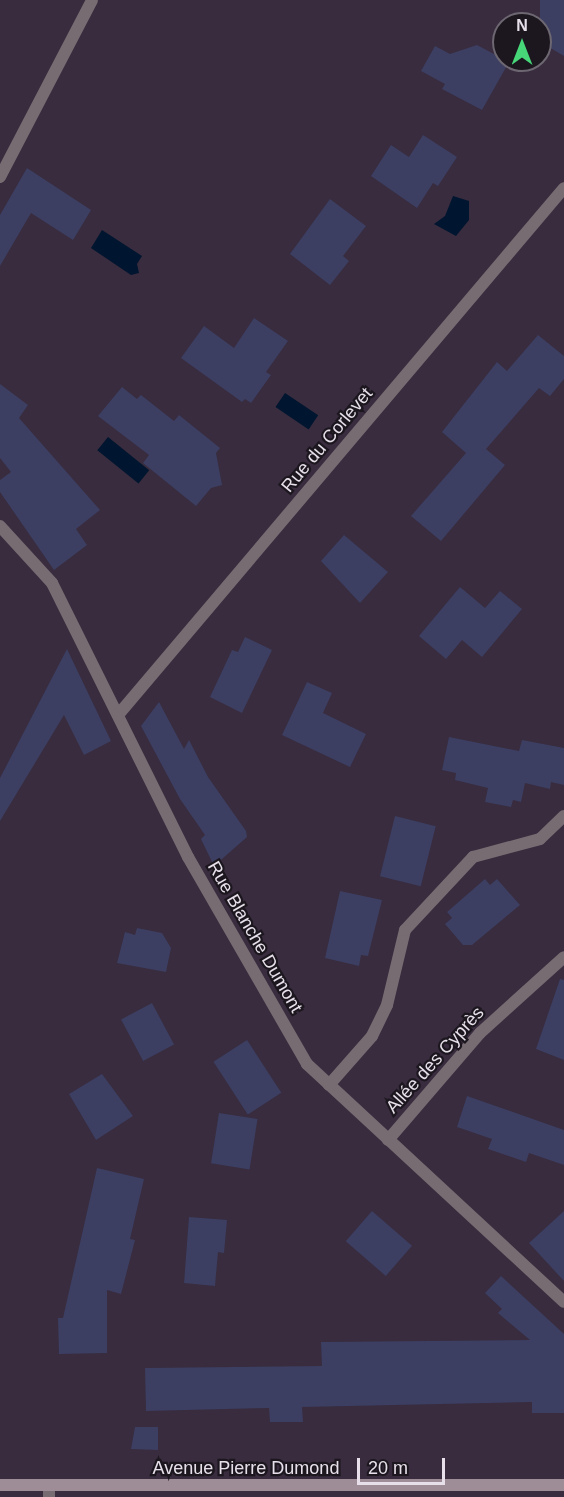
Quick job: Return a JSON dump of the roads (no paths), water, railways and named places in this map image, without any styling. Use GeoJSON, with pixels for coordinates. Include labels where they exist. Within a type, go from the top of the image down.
{"type":"FeatureCollection","features":[{"type":"Feature","properties":{"kind":"main road","name":"Avenue Pierre Dumond"},"geometry":{"type":"LineString","coordinates":[[0,1485],[49,1491],[564,1485]]}},
{"type":"Feature","properties":{"kind":"street"},"geometry":{"type":"LineString","coordinates":[[0,177],[92,0]]}},
{"type":"Feature","properties":{"kind":"street","name":"Rue du Corlevet"},"geometry":{"type":"LineString","coordinates":[[118,715],[564,188]]}},
{"type":"Feature","properties":{"kind":"street","name":"Rue Blanche Dumont"},"geometry":{"type":"LineString","coordinates":[[0,526],[52,583],[194,868],[307,1064],[564,1302]]}},
{"type":"Feature","properties":{"kind":"street"},"geometry":{"type":"LineString","coordinates":[[329,1085],[372,1036],[387,1005],[405,930],[473,857],[540,839],[564,816]]}},
{"type":"Feature","properties":{"kind":"street","name":"Allée des Cyprès"},"geometry":{"type":"LineString","coordinates":[[388,1140],[480,1033],[564,957]]}},
{"type":"Feature","properties":{"kind":"water"},"geometry":{"type":"Polygon","coordinates":[[[453,196],[469,201],[469,220],[456,236],[434,224],[445,216],[453,196]]]}},
{"type":"Feature","properties":{"kind":"water"},"geometry":{"type":"Polygon","coordinates":[[[102,230],[142,256],[137,264],[139,273],[131,275],[91,248],[102,230]]]}},
{"type":"Feature","properties":{"kind":"water"},"geometry":{"type":"Polygon","coordinates":[[[285,393],[318,415],[309,429],[275,407],[285,393]]]}},
{"type":"Feature","properties":{"kind":"water"},"geometry":{"type":"Polygon","coordinates":[[[108,437],[149,470],[138,484],[97,450],[108,437]]]}}]}
